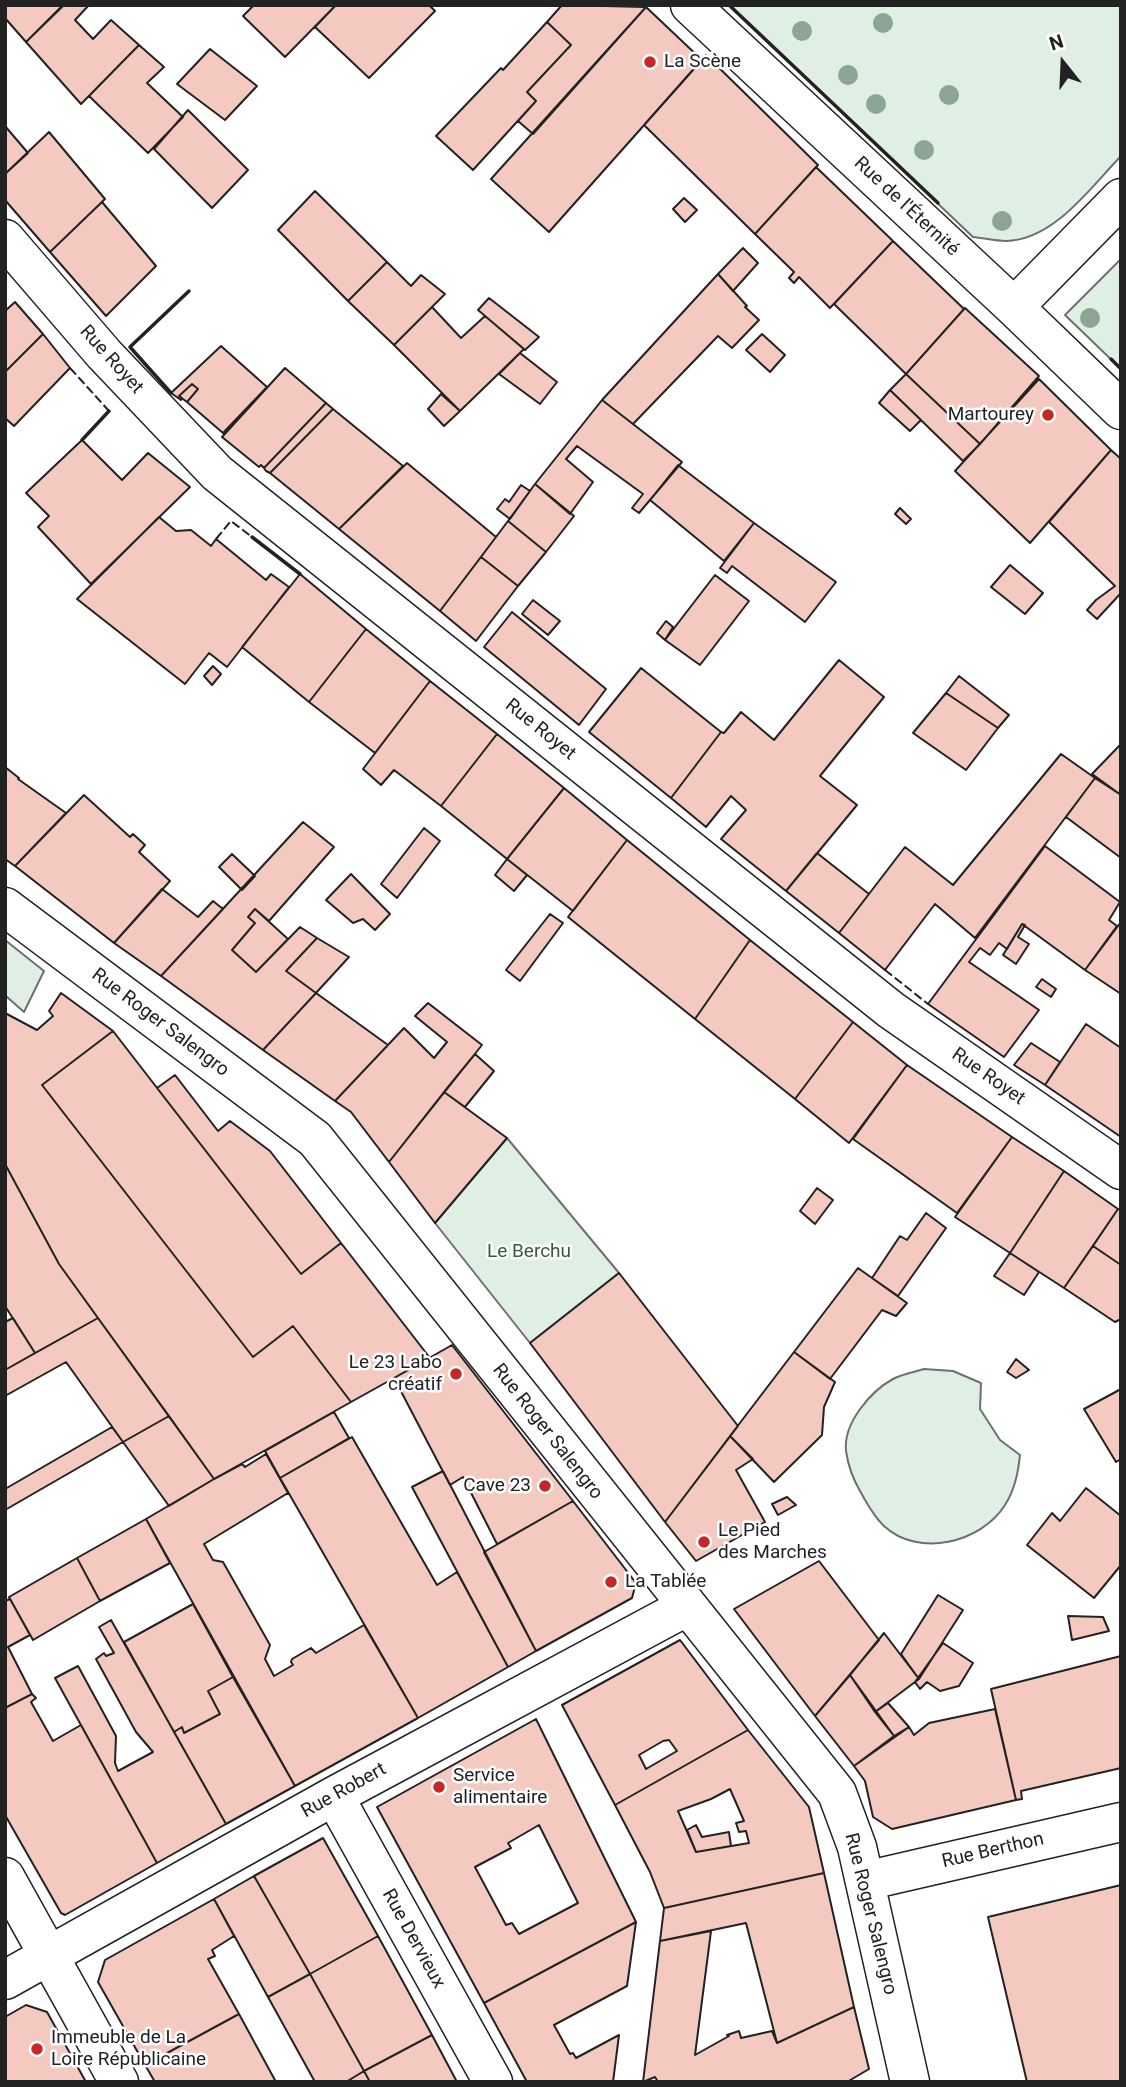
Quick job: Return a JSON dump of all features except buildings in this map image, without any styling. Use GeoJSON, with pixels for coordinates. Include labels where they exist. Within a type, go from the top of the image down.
{"type":"FeatureCollection","features":[{"type":"Feature","properties":{"kind":"street","name":"Rue de l'Éternité"},"geometry":{"type":"LineString","coordinates":[[690,5],[1121,410]]}},
{"type":"Feature","properties":{"kind":"street"},"geometry":{"type":"LineString","coordinates":[[1014,307],[1118,207]]}},
{"type":"Feature","properties":{"kind":"street","name":"Rue Royet"},"geometry":{"type":"LineString","coordinates":[[5,239],[104,354],[217,472],[891,1010],[1121,1170]]}},
{"type":"Feature","properties":{"kind":"street","name":"Rue Roger Salengro"},"geometry":{"type":"LineString","coordinates":[[5,907],[315,1139],[837,1793],[857,1847],[909,2081]]}},
{"type":"Feature","properties":{"kind":"street","name":"Rue Robert"},"geometry":{"type":"LineString","coordinates":[[5,1980],[334,1796],[686,1607]]}},
{"type":"Feature","properties":{"kind":"street","name":"Rue Dervieux"},"geometry":{"type":"LineString","coordinates":[[334,1796],[493,2082]]}},
{"type":"Feature","properties":{"kind":"street","name":"Rue Berthon"},"geometry":{"type":"LineString","coordinates":[[865,1881],[1121,1822]]}},
{"type":"Feature","properties":{"kind":"street"},"geometry":{"type":"LineString","coordinates":[[5,1877],[119,2082]]}},
{"type":"Feature","properties":{"kind":"green space"},"geometry":{"type":"Polygon","coordinates":[[[729,5],[1121,5],[1121,156],[1084,197],[1040,232],[1006,241],[973,237],[729,5]]]}},
{"type":"Feature","properties":{"kind":"green space"},"geometry":{"type":"Polygon","coordinates":[[[1121,259],[1121,369],[1065,315],[1121,259]]]}},
{"type":"Feature","properties":{"kind":"green space"},"geometry":{"type":"Polygon","coordinates":[[[5,940],[44,971],[24,1012],[5,998],[5,940]]]}},
{"type":"Feature","properties":{"kind":"green space","name":"Le Berchu"},"geometry":{"type":"Polygon","coordinates":[[[507,1138],[619,1273],[530,1343],[435,1223],[507,1138]]]}},
{"type":"Feature","properties":{"kind":"green space"},"geometry":{"type":"Polygon","coordinates":[[[924,1369],[953,1371],[981,1383],[980,1409],[1000,1440],[1020,1455],[1017,1475],[1005,1505],[981,1529],[948,1542],[914,1542],[898,1536],[884,1526],[870,1509],[855,1482],[846,1451],[846,1440],[854,1419],[876,1391],[893,1379],[924,1369]]]}},
{"type":"Feature","properties":{"kind":"fence"},"geometry":{"type":"LineString","coordinates":[[70,368],[109,411]]}},
{"type":"Feature","properties":{"kind":"fence"},"geometry":{"type":"LineString","coordinates":[[216,539],[231,521],[252,537]]}},
{"type":"Feature","properties":{"kind":"fence"},"geometry":{"type":"LineString","coordinates":[[885,970],[928,1004]]}},
{"type":"Feature","properties":{"kind":"wall"},"geometry":{"type":"LineString","coordinates":[[729,5],[938,203]]}},
{"type":"Feature","properties":{"kind":"wall"},"geometry":{"type":"LineString","coordinates":[[171,393],[130,347],[189,291]]}},
{"type":"Feature","properties":{"kind":"wall"},"geometry":{"type":"LineString","coordinates":[[1111,359],[1121,369]]}},
{"type":"Feature","properties":{"kind":"wall"},"geometry":{"type":"LineString","coordinates":[[82,440],[109,411]]}},
{"type":"Feature","properties":{"kind":"wall"},"geometry":{"type":"LineString","coordinates":[[252,537],[300,574]]}},
{"type":"Feature","properties":{"kind":"place","name":"La Scène"},"geometry":{"type":"Point","coordinates":[650,62]}},
{"type":"Feature","properties":{"kind":"place","name":"Martourey"},"geometry":{"type":"Point","coordinates":[1048,415]}},
{"type":"Feature","properties":{"kind":"place","name":"Le 23 Labo créatif"},"geometry":{"type":"Point","coordinates":[456,1374]}},
{"type":"Feature","properties":{"kind":"place","name":"Cave 23"},"geometry":{"type":"Point","coordinates":[545,1486]}},
{"type":"Feature","properties":{"kind":"place","name":"Le Pied des Marches"},"geometry":{"type":"Point","coordinates":[704,1542]}},
{"type":"Feature","properties":{"kind":"place","name":"La Tablée"},"geometry":{"type":"Point","coordinates":[611,1582]}},
{"type":"Feature","properties":{"kind":"place","name":"Service alimentaire"},"geometry":{"type":"Point","coordinates":[439,1787]}},
{"type":"Feature","properties":{"kind":"place","name":"Immeuble de La Loire Républicaine"},"geometry":{"type":"Point","coordinates":[37,2049]}}]}
